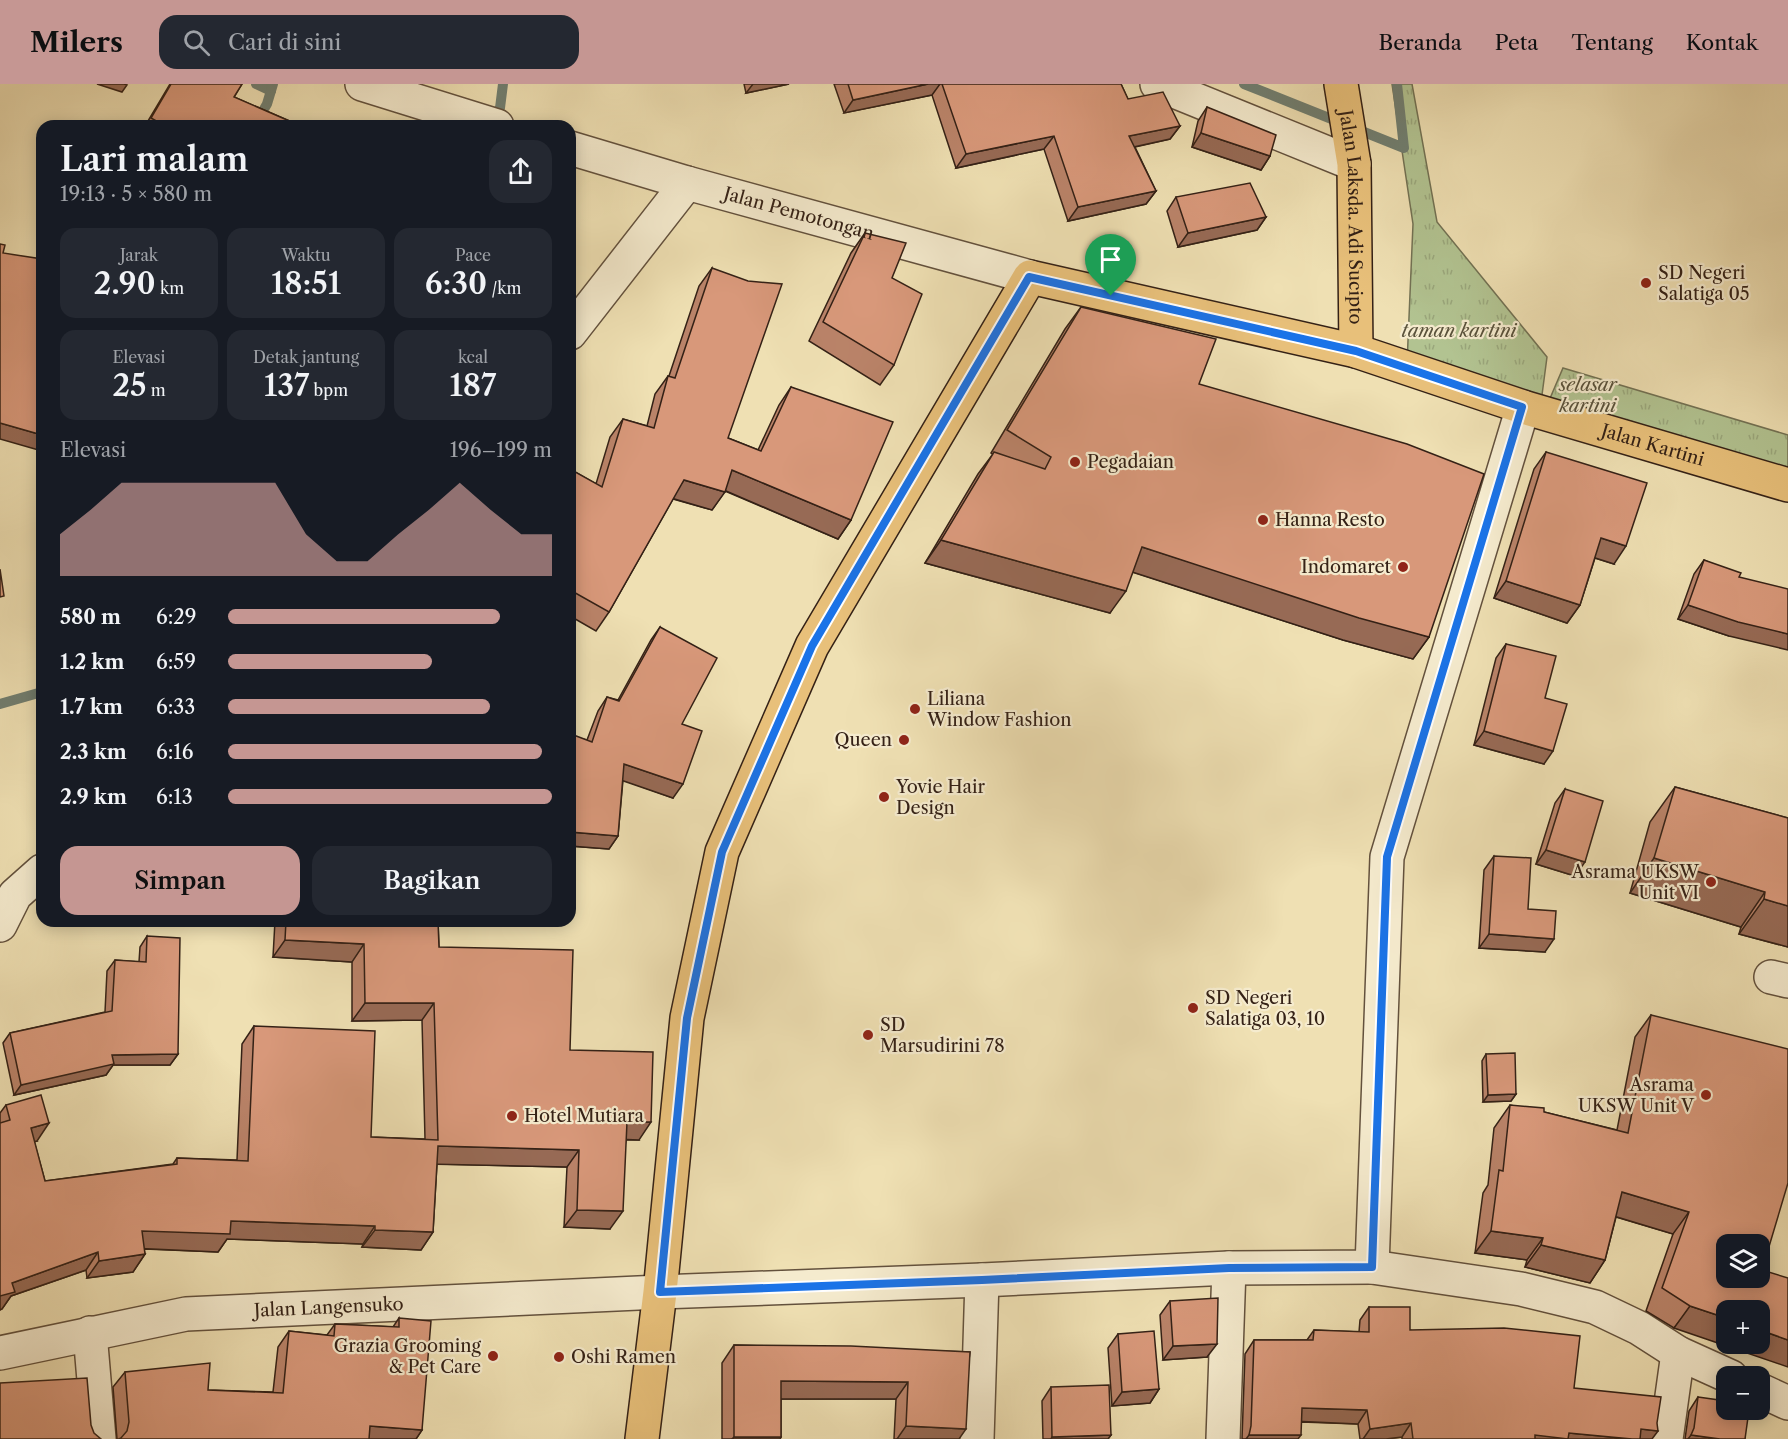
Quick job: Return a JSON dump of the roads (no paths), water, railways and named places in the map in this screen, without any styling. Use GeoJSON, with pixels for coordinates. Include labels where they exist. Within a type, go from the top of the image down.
{"type":"FeatureCollection","features":[{"type":"Feature","properties":{"kind":"main road","name":"Jalan Laksda. Adi Sucipto"},"geometry":{"type":"LineString","coordinates":[[1341,85],[1354,162],[1356,351]]}},
{"type":"Feature","properties":{"kind":"main road","name":"Jalan Kartini"},"geometry":{"type":"LineString","coordinates":[[1029,277],[1356,351],[1522,407],[1788,485]]}},
{"type":"Feature","properties":{"kind":"main road"},"geometry":{"type":"LineString","coordinates":[[642,1439],[660,1292],[687,1018],[722,852],[812,646],[1029,277]]}},
{"type":"Feature","properties":{"kind":"street"},"geometry":{"type":"LineString","coordinates":[[362,84],[478,120]]}},
{"type":"Feature","properties":{"kind":"street"},"geometry":{"type":"LineString","coordinates":[[1157,84],[1354,162]]}},
{"type":"Feature","properties":{"kind":"street","name":"Jalan Pemotongan"},"geometry":{"type":"LineString","coordinates":[[576,150],[687,183],[1029,277]]}},
{"type":"Feature","properties":{"kind":"street"},"geometry":{"type":"LineString","coordinates":[[576,325],[687,183]]}},
{"type":"Feature","properties":{"kind":"street"},"geometry":{"type":"LineString","coordinates":[[1372,1267],[1387,857],[1522,407]]}},
{"type":"Feature","properties":{"kind":"street"},"geometry":{"type":"LineString","coordinates":[[0,925],[15,896],[36,877]]}},
{"type":"Feature","properties":{"kind":"street","name":"Jalan Langensuko"},"geometry":{"type":"LineString","coordinates":[[0,1353],[186,1314],[1229,1268],[1372,1267],[1521,1289],[1595,1308],[1639,1328],[1678,1353],[1716,1370]]}},
{"type":"Feature","properties":{"kind":"street"},"geometry":{"type":"LineString","coordinates":[[1223,1439],[1229,1268]]}},
{"type":"Feature","properties":{"kind":"street"},"geometry":{"type":"LineString","coordinates":[[977,1439],[982,1280]]}},
{"type":"Feature","properties":{"kind":"street"},"geometry":{"type":"LineString","coordinates":[[90,1334],[99,1439]]}},
{"type":"Feature","properties":{"kind":"street"},"geometry":{"type":"LineString","coordinates":[[1666,1439],[1678,1353]]}},
{"type":"Feature","properties":{"kind":"street"},"geometry":{"type":"LineString","coordinates":[[1770,1395],[1788,1403]]}},
{"type":"Feature","properties":{"kind":"waterway"},"geometry":{"type":"LineString","coordinates":[[256,84],[271,91]]}},
{"type":"Feature","properties":{"kind":"waterway"},"geometry":{"type":"LineString","coordinates":[[258,120],[267,104],[273,84]]}},
{"type":"Feature","properties":{"kind":"waterway"},"geometry":{"type":"LineString","coordinates":[[491,119],[500,108],[503,84]]}},
{"type":"Feature","properties":{"kind":"waterway"},"geometry":{"type":"LineString","coordinates":[[1244,84],[1404,148],[1397,84]]}},
{"type":"Feature","properties":{"kind":"waterway"},"geometry":{"type":"LineString","coordinates":[[0,704],[36,694]]}},
{"type":"Feature","properties":{"kind":"place","name":"SD Negeri Salatiga 05"},"geometry":{"type":"Point","coordinates":[1646,283]}},
{"type":"Feature","properties":{"kind":"place","name":"Pegadaian"},"geometry":{"type":"Point","coordinates":[1075,462]}},
{"type":"Feature","properties":{"kind":"place","name":"Hanna Resto"},"geometry":{"type":"Point","coordinates":[1263,520]}},
{"type":"Feature","properties":{"kind":"place","name":"Indomaret"},"geometry":{"type":"Point","coordinates":[1403,567]}},
{"type":"Feature","properties":{"kind":"place","name":"Liliana Window Fashion"},"geometry":{"type":"Point","coordinates":[915,709]}},
{"type":"Feature","properties":{"kind":"place","name":"Queen"},"geometry":{"type":"Point","coordinates":[904,740]}},
{"type":"Feature","properties":{"kind":"place","name":"Yovie Hair Design"},"geometry":{"type":"Point","coordinates":[884,797]}},
{"type":"Feature","properties":{"kind":"place","name":"Asrama UKSW Unit VI"},"geometry":{"type":"Point","coordinates":[1711,882]}},
{"type":"Feature","properties":{"kind":"place","name":"SD Negeri Salatiga 03, 10"},"geometry":{"type":"Point","coordinates":[1193,1008]}},
{"type":"Feature","properties":{"kind":"place","name":"SD Marsudirini 78"},"geometry":{"type":"Point","coordinates":[868,1035]}},
{"type":"Feature","properties":{"kind":"place","name":"Asrama UKSW Unit V"},"geometry":{"type":"Point","coordinates":[1706,1095]}},
{"type":"Feature","properties":{"kind":"place","name":"Hotel Mutiara"},"geometry":{"type":"Point","coordinates":[512,1116]}},
{"type":"Feature","properties":{"kind":"place","name":"Grazia Grooming & Pet Care"},"geometry":{"type":"Point","coordinates":[493,1356]}},
{"type":"Feature","properties":{"kind":"place","name":"Oshi Ramen"},"geometry":{"type":"Point","coordinates":[559,1357]}},
{"type":"Feature","properties":{"kind":"park label","name":"taman kartini"},"geometry":{"type":"Point","coordinates":[1459,331]}},
{"type":"Feature","properties":{"kind":"park label","name":"selasar kartini"},"geometry":{"type":"Point","coordinates":[1588,395]}}]}
